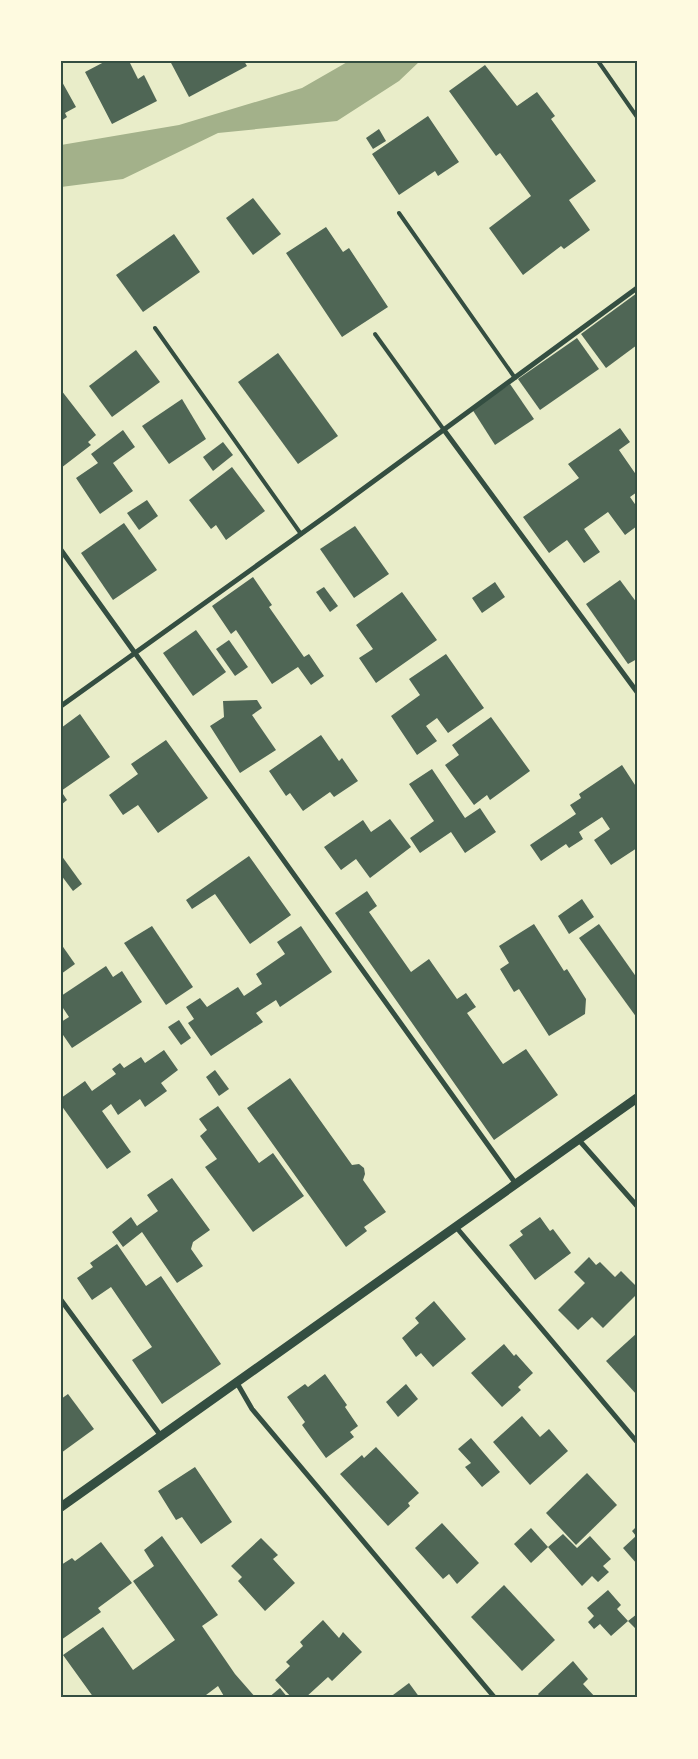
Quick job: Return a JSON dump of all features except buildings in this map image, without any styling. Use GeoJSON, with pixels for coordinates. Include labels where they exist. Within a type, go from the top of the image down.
{"type":"FeatureCollection","features":[{"type":"Feature","properties":{"kind":"street"},"geometry":{"type":"LineString","coordinates":[[61,706],[301,534],[637,288]]}},
{"type":"Feature","properties":{"kind":"street"},"geometry":{"type":"LineString","coordinates":[[444,430],[637,692]]}},
{"type":"Feature","properties":{"kind":"street"},"geometry":{"type":"LineString","coordinates":[[61,550],[516,1184]]}},
{"type":"Feature","properties":{"kind":"street"},"geometry":{"type":"LineString","coordinates":[[61,1507],[237,1384],[637,1098]]}},
{"type":"Feature","properties":{"kind":"street"},"geometry":{"type":"LineString","coordinates":[[578,1139],[637,1206]]}},
{"type":"Feature","properties":{"kind":"street"},"geometry":{"type":"LineString","coordinates":[[456,1227],[637,1442]]}},
{"type":"Feature","properties":{"kind":"street"},"geometry":{"type":"LineString","coordinates":[[61,1300],[161,1436]]}},
{"type":"Feature","properties":{"kind":"street"},"geometry":{"type":"LineString","coordinates":[[237,1384],[252,1409],[495,1698]]}},
{"type":"Feature","properties":{"kind":"lane"},"geometry":{"type":"LineString","coordinates":[[598,61],[637,117]]}},
{"type":"Feature","properties":{"kind":"lane"},"geometry":{"type":"LineString","coordinates":[[398,213],[515,378]]}},
{"type":"Feature","properties":{"kind":"lane"},"geometry":{"type":"LineString","coordinates":[[155,328],[301,534]]}},
{"type":"Feature","properties":{"kind":"lane"},"geometry":{"type":"LineString","coordinates":[[375,334],[444,430]]}},
{"type":"Feature","properties":{"kind":"shaded area"},"geometry":{"type":"Polygon","coordinates":[[[349,61],[420,61],[399,81],[337,121],[218,133],[123,179],[61,187],[61,145],[179,125],[302,88],[349,61]]]}}]}
